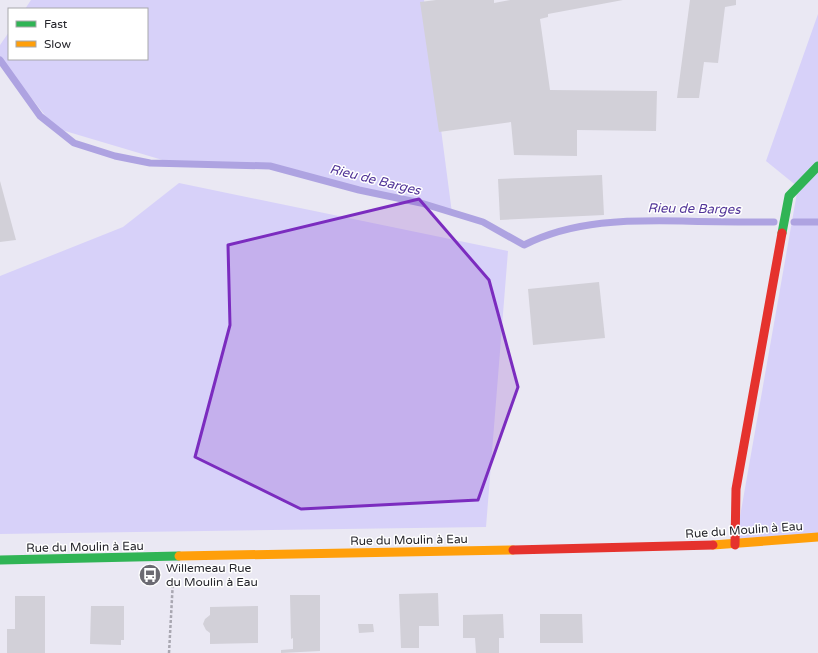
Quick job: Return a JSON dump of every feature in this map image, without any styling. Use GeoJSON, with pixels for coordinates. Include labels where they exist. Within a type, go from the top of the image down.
{"type":"FeatureCollection","features":[{"type":"Feature","properties":{"kind":"street"},"geometry":{"type":"LineString","coordinates":[[735,545],[736,489],[789,196],[818,166]]}},
{"type":"Feature","properties":{"kind":"street","name":"Rue du Moulin à Eau"},"geometry":{"type":"LineString","coordinates":[[0,560],[735,545],[818,537]]}},
{"type":"Feature","properties":{"kind":"path"},"geometry":{"type":"LineString","coordinates":[[169,653],[174,557]]}},
{"type":"Feature","properties":{"kind":"highlighted area"},"geometry":{"type":"Polygon","coordinates":[[[419,199],[489,280],[518,387],[478,500],[301,509],[195,457],[230,325],[228,245],[419,199]]]}},
{"type":"Feature","properties":{"kind":"shaded area"},"geometry":{"type":"Polygon","coordinates":[[[31,0],[424,0],[452,213],[270,166],[176,164],[55,128],[0,58],[0,45],[8,33],[8,60],[148,60],[148,8],[26,8],[31,0]]]}},
{"type":"Feature","properties":{"kind":"shaded area"},"geometry":{"type":"Polygon","coordinates":[[[818,14],[818,534],[735,545],[798,187],[766,161],[818,14]]]}},
{"type":"Feature","properties":{"kind":"shaded area"},"geometry":{"type":"Polygon","coordinates":[[[179,183],[508,251],[486,527],[0,534],[0,276],[123,227],[179,183]]]}},
{"type":"Feature","properties":{"kind":"building"},"geometry":{"type":"Polygon","coordinates":[[[436,0],[494,0],[494,3],[510,0],[623,0],[548,14],[548,17],[540,19],[550,90],[657,91],[656,131],[577,130],[577,156],[514,155],[511,122],[439,132],[420,2],[436,0]]]}},
{"type":"Feature","properties":{"kind":"building"},"geometry":{"type":"Polygon","coordinates":[[[690,0],[736,0],[736,5],[725,7],[718,63],[704,62],[699,98],[677,98],[690,0]]]}},
{"type":"Feature","properties":{"kind":"building"},"geometry":{"type":"Polygon","coordinates":[[[602,175],[604,215],[500,220],[498,179],[602,175]]]}},
{"type":"Feature","properties":{"kind":"building"},"geometry":{"type":"Polygon","coordinates":[[[0,181],[16,240],[0,242],[0,181]]]}},
{"type":"Feature","properties":{"kind":"building"},"geometry":{"type":"Polygon","coordinates":[[[599,282],[605,338],[533,345],[528,289],[599,282]]]}},
{"type":"Feature","properties":{"kind":"building"},"geometry":{"type":"Polygon","coordinates":[[[438,593],[439,626],[419,626],[419,648],[401,648],[399,594],[438,593]]]}},
{"type":"Feature","properties":{"kind":"building"},"geometry":{"type":"Polygon","coordinates":[[[290,595],[320,595],[320,651],[281,653],[281,650],[293,649],[293,638],[291,639],[290,595]]]}},
{"type":"Feature","properties":{"kind":"building"},"geometry":{"type":"Polygon","coordinates":[[[15,596],[45,596],[45,653],[7,653],[7,629],[15,629],[15,596]]]}},
{"type":"Feature","properties":{"kind":"building"},"geometry":{"type":"Polygon","coordinates":[[[91,606],[124,606],[124,640],[121,640],[121,645],[90,644],[91,606]]]}},
{"type":"Feature","properties":{"kind":"building"},"geometry":{"type":"Polygon","coordinates":[[[258,606],[258,643],[210,644],[210,633],[206,630],[203,624],[205,619],[210,615],[210,607],[258,606]]]}},
{"type":"Feature","properties":{"kind":"building"},"geometry":{"type":"Polygon","coordinates":[[[503,614],[504,638],[499,638],[499,653],[476,653],[475,638],[463,638],[463,615],[503,614]]]}},
{"type":"Feature","properties":{"kind":"building"},"geometry":{"type":"Polygon","coordinates":[[[540,614],[582,614],[583,643],[540,643],[540,614]]]}},
{"type":"Feature","properties":{"kind":"building"},"geometry":{"type":"Polygon","coordinates":[[[358,624],[373,624],[374,632],[359,633],[358,624]]]}},
{"type":"Feature","properties":{"kind":"waterway","name":"Rieu de Barges"},"geometry":{"type":"LineString","coordinates":[[0,60],[40,116],[74,143],[115,156],[150,163],[270,166],[359,190],[421,203],[483,222],[524,245],[562,231],[602,223],[642,221],[774,222]]}},
{"type":"Feature","properties":{"kind":"waterway","name":"Rieu de Barges"},"geometry":{"type":"LineString","coordinates":[[794,222],[818,222]]}},
{"type":"Feature","properties":{"kind":"traffic: fast"},"geometry":{"type":"LineString","coordinates":[[782,233],[789,196],[818,166]]}},
{"type":"Feature","properties":{"kind":"traffic: fast"},"geometry":{"type":"LineString","coordinates":[[0,560],[179,556]]}},
{"type":"Feature","properties":{"kind":"traffic: slow"},"geometry":{"type":"LineString","coordinates":[[713,545],[818,537]]}},
{"type":"Feature","properties":{"kind":"traffic: slow"},"geometry":{"type":"LineString","coordinates":[[179,556],[513,550]]}},
{"type":"Feature","properties":{"kind":"traffic: jam"},"geometry":{"type":"LineString","coordinates":[[735,545],[736,489],[782,233]]}},
{"type":"Feature","properties":{"kind":"traffic: jam"},"geometry":{"type":"LineString","coordinates":[[513,550],[713,545]]}},
{"type":"Feature","properties":{"kind":"place","name":"Willemeau Rue du Moulin à Eau"},"geometry":{"type":"Point","coordinates":[150,575]}}]}
